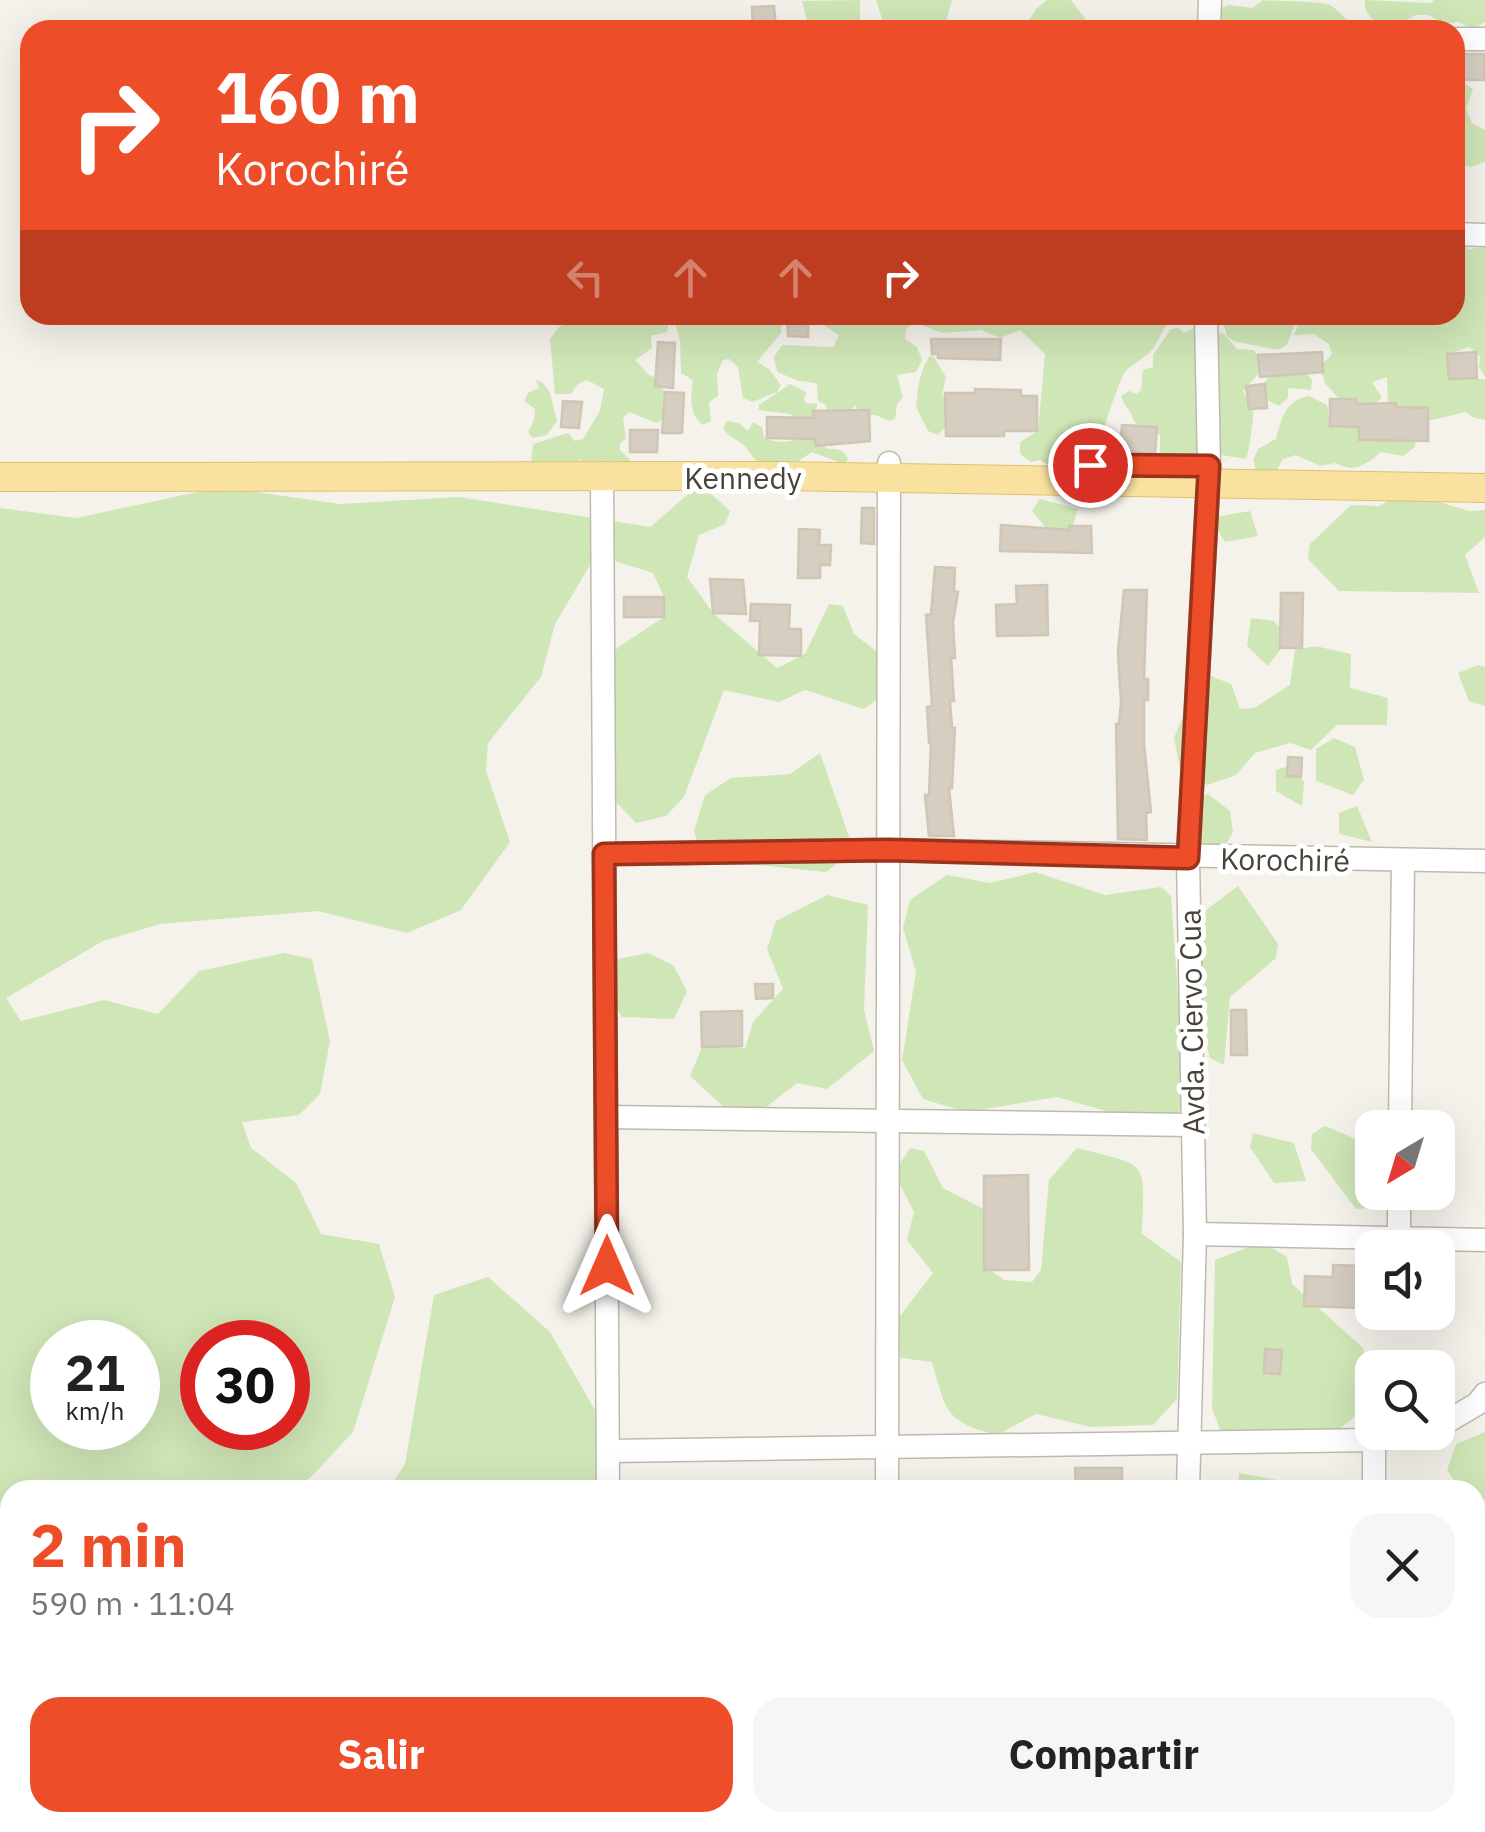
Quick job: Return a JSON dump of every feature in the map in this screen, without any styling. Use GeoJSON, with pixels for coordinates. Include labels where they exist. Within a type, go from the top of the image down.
{"type":"FeatureCollection","features":[{"type":"Feature","properties":{"kind":"main road","name":"Kennedy"},"geometry":{"type":"LineString","coordinates":[[0,460],[524,459],[888,471],[1208,475],[1485,471]]}},
{"type":"Feature","properties":{"kind":"main road","name":"Kennedy"},"geometry":{"type":"LineString","coordinates":[[0,477],[602,476],[888,471]]}},
{"type":"Feature","properties":{"kind":"main road","name":"Kennedy"},"geometry":{"type":"LineString","coordinates":[[1208,475],[1485,488]]}},
{"type":"Feature","properties":{"kind":"street","name":"Avda. Ciervo Cua"},"geometry":{"type":"LineString","coordinates":[[1188,1480],[1195,1234],[1188,858],[1208,475],[1206,325]]}},
{"type":"Feature","properties":{"kind":"street"},"geometry":{"type":"LineString","coordinates":[[887,1480],[888,471]]}},
{"type":"Feature","properties":{"kind":"street"},"geometry":{"type":"LineString","coordinates":[[602,476],[608,1480]]}},
{"type":"Feature","properties":{"kind":"street","name":"Korochiré"},"geometry":{"type":"LineString","coordinates":[[604,854],[888,850],[1485,861]]}},
{"type":"Feature","properties":{"kind":"street"},"geometry":{"type":"LineString","coordinates":[[1400,1110],[1403,861]]}},
{"type":"Feature","properties":{"kind":"street"},"geometry":{"type":"LineString","coordinates":[[606,1117],[1192,1125]]}},
{"type":"Feature","properties":{"kind":"street"},"geometry":{"type":"LineString","coordinates":[[1195,1234],[1355,1239]]}},
{"type":"Feature","properties":{"kind":"street"},"geometry":{"type":"LineString","coordinates":[[1455,1240],[1485,1240]]}},
{"type":"Feature","properties":{"kind":"street"},"geometry":{"type":"LineString","coordinates":[[1455,1417],[1477,1404],[1485,1394]]}},
{"type":"Feature","properties":{"kind":"street"},"geometry":{"type":"LineString","coordinates":[[608,1451],[1355,1440]]}},
{"type":"Feature","properties":{"kind":"street"},"geometry":{"type":"LineString","coordinates":[[1374,1450],[1374,1480]]}},
{"type":"Feature","properties":{"kind":"green space"},"geometry":{"type":"Polygon","coordinates":[[[860,0],[860,20],[807,20],[802,1],[860,0]]]}},
{"type":"Feature","properties":{"kind":"green space"},"geometry":{"type":"Polygon","coordinates":[[[876,0],[952,0],[947,20],[882,19],[876,0]]]}},
{"type":"Feature","properties":{"kind":"green space"},"geometry":{"type":"Polygon","coordinates":[[[1047,0],[1071,0],[1085,20],[1029,20],[1047,0]]]}},
{"type":"Feature","properties":{"kind":"green space"},"geometry":{"type":"Polygon","coordinates":[[[1263,0],[1315,2],[1330,5],[1347,20],[1214,20],[1215,10],[1229,5],[1252,8],[1263,0]]]}},
{"type":"Feature","properties":{"kind":"green space"},"geometry":{"type":"Polygon","coordinates":[[[1365,0],[1485,0],[1485,22],[1473,29],[1465,25],[1465,20],[1437,20],[1428,15],[1375,20],[1365,0]]]}},
{"type":"Feature","properties":{"kind":"green space"},"geometry":{"type":"Polygon","coordinates":[[[1465,84],[1473,89],[1466,109],[1472,123],[1485,130],[1485,162],[1465,166],[1465,84]]]}},
{"type":"Feature","properties":{"kind":"green space"},"geometry":{"type":"Polygon","coordinates":[[[1465,246],[1485,247],[1485,377],[1479,367],[1480,357],[1469,347],[1447,355],[1449,379],[1485,379],[1485,420],[1466,412],[1428,421],[1388,409],[1387,377],[1372,382],[1382,398],[1371,406],[1342,402],[1325,383],[1320,367],[1332,354],[1329,344],[1314,334],[1294,335],[1298,325],[1465,325],[1465,246]]]}},
{"type":"Feature","properties":{"kind":"green space"},"geometry":{"type":"Polygon","coordinates":[[[668,325],[667,332],[651,336],[652,348],[635,360],[660,380],[668,405],[665,418],[656,423],[629,412],[623,418],[626,439],[620,443],[620,450],[630,460],[624,468],[591,468],[581,460],[566,464],[531,462],[533,444],[568,433],[575,441],[583,439],[600,411],[604,389],[587,380],[571,394],[555,394],[550,339],[559,327],[668,325]]]}},
{"type":"Feature","properties":{"kind":"green space"},"geometry":{"type":"Polygon","coordinates":[[[676,325],[781,325],[781,333],[757,362],[769,369],[781,385],[777,392],[752,402],[743,398],[738,367],[729,359],[723,360],[717,374],[718,396],[709,402],[711,421],[703,425],[693,410],[693,380],[681,373],[676,325]]]}},
{"type":"Feature","properties":{"kind":"green space"},"geometry":{"type":"Polygon","coordinates":[[[824,325],[911,325],[905,339],[917,347],[922,360],[916,372],[897,375],[903,397],[897,404],[895,419],[864,416],[854,405],[850,417],[830,420],[826,405],[818,401],[817,383],[777,372],[774,357],[782,345],[833,347],[839,335],[824,325]]]}},
{"type":"Feature","properties":{"kind":"green space"},"geometry":{"type":"Polygon","coordinates":[[[922,325],[1168,325],[1152,350],[1124,373],[1105,426],[1091,437],[1082,464],[1060,466],[1040,460],[1031,462],[1020,454],[1020,442],[1038,431],[1045,354],[1020,330],[1000,338],[981,330],[942,333],[922,325]]]}},
{"type":"Feature","properties":{"kind":"green space"},"geometry":{"type":"Polygon","coordinates":[[[1224,325],[1294,325],[1287,345],[1278,350],[1233,341],[1224,325]]]}},
{"type":"Feature","properties":{"kind":"green space"},"geometry":{"type":"Polygon","coordinates":[[[1198,326],[1224,334],[1237,349],[1254,350],[1262,363],[1262,370],[1243,391],[1253,409],[1247,455],[1246,459],[1221,455],[1215,442],[1190,465],[1167,465],[1160,455],[1160,435],[1134,422],[1121,396],[1141,390],[1143,370],[1153,367],[1153,355],[1171,329],[1179,328],[1184,333],[1198,326]]]}},
{"type":"Feature","properties":{"kind":"green space"},"geometry":{"type":"Polygon","coordinates":[[[933,356],[946,377],[942,395],[952,409],[949,423],[938,435],[928,431],[916,407],[921,375],[933,356]]]}},
{"type":"Feature","properties":{"kind":"green space"},"geometry":{"type":"Polygon","coordinates":[[[1302,368],[1312,380],[1311,390],[1288,388],[1288,398],[1279,406],[1261,397],[1259,388],[1273,373],[1302,368]]]}},
{"type":"Feature","properties":{"kind":"green space"},"geometry":{"type":"Polygon","coordinates":[[[536,380],[550,393],[557,421],[547,435],[533,438],[528,432],[535,409],[524,401],[528,393],[539,388],[536,380]]]}},
{"type":"Feature","properties":{"kind":"green space"},"geometry":{"type":"Polygon","coordinates":[[[790,384],[806,392],[807,404],[817,403],[816,420],[798,421],[791,414],[759,410],[759,405],[790,384]]]}},
{"type":"Feature","properties":{"kind":"green space"},"geometry":{"type":"Polygon","coordinates":[[[1309,396],[1327,405],[1329,417],[1353,425],[1373,442],[1386,434],[1416,437],[1415,447],[1403,456],[1381,452],[1354,468],[1336,463],[1320,466],[1296,455],[1283,459],[1272,478],[1257,474],[1253,460],[1258,449],[1276,439],[1290,406],[1309,396]]]}},
{"type":"Feature","properties":{"kind":"green space"},"geometry":{"type":"Polygon","coordinates":[[[727,421],[739,423],[748,431],[753,422],[762,427],[764,437],[782,442],[812,434],[827,449],[843,452],[848,460],[844,464],[812,452],[794,464],[762,465],[725,431],[727,421]]]}},
{"type":"Feature","properties":{"kind":"green space"},"geometry":{"type":"Polygon","coordinates":[[[221,487],[340,504],[459,497],[650,527],[693,490],[708,491],[730,511],[725,524],[699,535],[687,577],[713,613],[777,668],[805,654],[829,604],[843,606],[854,634],[889,661],[888,691],[864,709],[805,690],[779,702],[724,690],[684,797],[666,816],[636,823],[615,801],[610,773],[607,676],[617,648],[664,617],[664,597],[653,573],[596,555],[555,624],[541,677],[488,743],[486,771],[510,842],[461,910],[407,933],[318,911],[160,924],[103,941],[6,998],[21,1021],[104,1000],[158,1014],[199,971],[284,953],[312,959],[330,1041],[320,1094],[299,1115],[242,1122],[251,1148],[296,1183],[321,1234],[379,1244],[395,1297],[353,1432],[307,1480],[0,1480],[0,508],[76,518],[221,487]]]}},
{"type":"Feature","properties":{"kind":"green space"},"geometry":{"type":"Polygon","coordinates":[[[1403,491],[1469,511],[1485,510],[1485,537],[1465,555],[1479,593],[1339,591],[1308,559],[1310,544],[1351,505],[1379,506],[1403,491]]]}},
{"type":"Feature","properties":{"kind":"green space"},"geometry":{"type":"Polygon","coordinates":[[[1040,499],[1078,509],[1070,534],[1047,529],[1032,511],[1040,499]]]}},
{"type":"Feature","properties":{"kind":"green space"},"geometry":{"type":"Polygon","coordinates":[[[1250,511],[1258,536],[1225,542],[1210,518],[1250,511]]]}},
{"type":"Feature","properties":{"kind":"green space"},"geometry":{"type":"Polygon","coordinates":[[[1251,618],[1274,621],[1288,639],[1268,666],[1247,646],[1251,618]]]}},
{"type":"Feature","properties":{"kind":"green space"},"geometry":{"type":"Polygon","coordinates":[[[1315,646],[1351,654],[1350,688],[1388,698],[1387,725],[1337,725],[1311,750],[1290,743],[1255,753],[1236,775],[1207,785],[1180,768],[1174,738],[1201,672],[1231,684],[1240,709],[1254,708],[1290,685],[1295,650],[1315,646]]]}},
{"type":"Feature","properties":{"kind":"green space"},"geometry":{"type":"Polygon","coordinates":[[[1478,665],[1485,667],[1485,706],[1469,701],[1458,673],[1478,665]]]}},
{"type":"Feature","properties":{"kind":"green space"},"geometry":{"type":"Polygon","coordinates":[[[1334,738],[1355,747],[1364,780],[1353,795],[1316,781],[1316,749],[1334,738]]]}},
{"type":"Feature","properties":{"kind":"green space"},"geometry":{"type":"Polygon","coordinates":[[[820,753],[854,851],[826,872],[703,859],[694,831],[705,795],[731,778],[790,774],[820,753]]]}},
{"type":"Feature","properties":{"kind":"green space"},"geometry":{"type":"Polygon","coordinates":[[[1289,766],[1304,782],[1302,806],[1276,791],[1276,770],[1289,766]]]}},
{"type":"Feature","properties":{"kind":"green space"},"geometry":{"type":"Polygon","coordinates":[[[1208,794],[1230,811],[1233,832],[1221,853],[1206,854],[1177,828],[1187,800],[1208,794]]]}},
{"type":"Feature","properties":{"kind":"green space"},"geometry":{"type":"Polygon","coordinates":[[[1357,806],[1372,842],[1339,834],[1339,813],[1357,806]]]}},
{"type":"Feature","properties":{"kind":"green space"},"geometry":{"type":"Polygon","coordinates":[[[1035,872],[1105,895],[1161,887],[1171,896],[1185,1095],[1176,1121],[1161,1127],[1057,1097],[966,1112],[923,1099],[902,1060],[916,972],[903,928],[910,900],[947,875],[990,883],[1035,872]]]}},
{"type":"Feature","properties":{"kind":"green space"},"geometry":{"type":"Polygon","coordinates":[[[1238,886],[1278,944],[1276,958],[1230,997],[1224,1065],[1210,1058],[1194,1001],[1206,910],[1238,886]]]}},
{"type":"Feature","properties":{"kind":"green space"},"geometry":{"type":"Polygon","coordinates":[[[827,895],[868,905],[864,1010],[874,1051],[827,1089],[797,1083],[752,1118],[737,1119],[690,1076],[706,1038],[745,1049],[753,1022],[783,989],[767,949],[776,921],[827,895]]]}},
{"type":"Feature","properties":{"kind":"green space"},"geometry":{"type":"Polygon","coordinates":[[[648,953],[673,965],[687,991],[674,1019],[622,1017],[606,992],[607,961],[648,953]]]}},
{"type":"Feature","properties":{"kind":"green space"},"geometry":{"type":"Polygon","coordinates":[[[1325,1126],[1355,1139],[1355,1208],[1311,1149],[1312,1134],[1325,1126]]]}},
{"type":"Feature","properties":{"kind":"green space"},"geometry":{"type":"Polygon","coordinates":[[[1253,1133],[1294,1143],[1306,1181],[1274,1183],[1250,1147],[1253,1133]]]}},
{"type":"Feature","properties":{"kind":"green space"},"geometry":{"type":"Polygon","coordinates":[[[910,1148],[924,1151],[943,1188],[991,1213],[993,1272],[1004,1280],[1032,1282],[1041,1270],[1049,1180],[1077,1148],[1119,1159],[1138,1170],[1143,1191],[1142,1234],[1181,1262],[1177,1399],[1153,1425],[1091,1427],[1036,1414],[997,1435],[967,1425],[950,1412],[932,1362],[901,1358],[887,1333],[933,1273],[907,1240],[914,1212],[894,1173],[910,1148]]]}},
{"type":"Feature","properties":{"kind":"green space"},"geometry":{"type":"Polygon","coordinates":[[[1262,1242],[1287,1257],[1292,1284],[1363,1348],[1355,1350],[1355,1416],[1336,1432],[1222,1435],[1212,1408],[1215,1260],[1262,1242]]]}},
{"type":"Feature","properties":{"kind":"green space"},"geometry":{"type":"Polygon","coordinates":[[[488,1277],[550,1332],[603,1424],[608,1480],[395,1480],[405,1464],[434,1295],[488,1277]]]}},
{"type":"Feature","properties":{"kind":"green space"},"geometry":{"type":"Polygon","coordinates":[[[1485,1432],[1485,1480],[1454,1480],[1447,1470],[1455,1447],[1485,1432]]]}},
{"type":"Feature","properties":{"kind":"green space"},"geometry":{"type":"Polygon","coordinates":[[[1239,1473],[1277,1480],[1239,1480],[1239,1473]]]}},
{"type":"Feature","properties":{"kind":"building"},"geometry":{"type":"Polygon","coordinates":[[[774,6],[775,20],[753,20],[752,7],[774,6]]]}},
{"type":"Feature","properties":{"kind":"building"},"geometry":{"type":"Polygon","coordinates":[[[1465,54],[1484,54],[1484,80],[1465,80],[1465,54]]]}},
{"type":"Feature","properties":{"kind":"building"},"geometry":{"type":"Polygon","coordinates":[[[787,325],[808,325],[808,337],[788,336],[787,325]]]}},
{"type":"Feature","properties":{"kind":"building"},"geometry":{"type":"Polygon","coordinates":[[[931,339],[1001,339],[1000,360],[938,358],[938,354],[932,354],[931,339]]]}},
{"type":"Feature","properties":{"kind":"building"},"geometry":{"type":"Polygon","coordinates":[[[658,342],[675,343],[673,388],[655,386],[658,342]]]}},
{"type":"Feature","properties":{"kind":"building"},"geometry":{"type":"Polygon","coordinates":[[[1322,352],[1323,372],[1260,377],[1258,355],[1322,352]]]}},
{"type":"Feature","properties":{"kind":"building"},"geometry":{"type":"Polygon","coordinates":[[[1476,352],[1477,378],[1449,379],[1447,354],[1476,352]]]}},
{"type":"Feature","properties":{"kind":"building"},"geometry":{"type":"Polygon","coordinates":[[[1265,384],[1267,408],[1249,409],[1246,386],[1265,384]]]}},
{"type":"Feature","properties":{"kind":"building"},"geometry":{"type":"Polygon","coordinates":[[[975,389],[1021,390],[1021,396],[1037,396],[1037,431],[1004,431],[1004,436],[946,436],[945,393],[975,393],[975,389]]]}},
{"type":"Feature","properties":{"kind":"building"},"geometry":{"type":"Polygon","coordinates":[[[665,392],[684,393],[682,433],[662,433],[665,392]]]}},
{"type":"Feature","properties":{"kind":"building"},"geometry":{"type":"Polygon","coordinates":[[[1330,399],[1428,408],[1428,441],[1359,440],[1359,427],[1330,426],[1330,399]]]}},
{"type":"Feature","properties":{"kind":"building"},"geometry":{"type":"Polygon","coordinates":[[[563,401],[582,402],[579,428],[561,427],[563,401]]]}},
{"type":"Feature","properties":{"kind":"building"},"geometry":{"type":"Polygon","coordinates":[[[869,410],[870,441],[816,446],[815,439],[767,438],[767,417],[814,418],[813,411],[869,410]]]}},
{"type":"Feature","properties":{"kind":"building"},"geometry":{"type":"Polygon","coordinates":[[[1122,425],[1157,427],[1155,454],[1120,451],[1122,425]]]}},
{"type":"Feature","properties":{"kind":"building"},"geometry":{"type":"Polygon","coordinates":[[[630,430],[658,430],[657,452],[630,452],[630,430]]]}},
{"type":"Feature","properties":{"kind":"building"},"geometry":{"type":"Polygon","coordinates":[[[862,508],[874,508],[874,544],[861,543],[862,508]]]}},
{"type":"Feature","properties":{"kind":"building"},"geometry":{"type":"Polygon","coordinates":[[[1001,525],[1069,530],[1069,526],[1091,526],[1092,553],[1000,551],[1001,525]]]}},
{"type":"Feature","properties":{"kind":"building"},"geometry":{"type":"Polygon","coordinates":[[[799,529],[820,530],[819,545],[831,545],[830,565],[820,565],[820,578],[798,578],[799,529]]]}},
{"type":"Feature","properties":{"kind":"building"},"geometry":{"type":"Polygon","coordinates":[[[935,567],[955,568],[954,591],[958,592],[953,622],[955,658],[951,658],[954,701],[950,701],[955,728],[949,788],[954,836],[929,836],[925,795],[929,795],[931,743],[927,707],[932,706],[926,615],[931,614],[935,567]]]}},
{"type":"Feature","properties":{"kind":"building"},"geometry":{"type":"Polygon","coordinates":[[[710,579],[743,580],[746,614],[713,613],[710,579]]]}},
{"type":"Feature","properties":{"kind":"building"},"geometry":{"type":"Polygon","coordinates":[[[1047,585],[1048,635],[997,636],[996,605],[1017,604],[1016,586],[1047,585]]]}},
{"type":"Feature","properties":{"kind":"building"},"geometry":{"type":"Polygon","coordinates":[[[1124,590],[1147,590],[1144,679],[1148,679],[1148,700],[1144,700],[1144,744],[1151,812],[1146,813],[1147,840],[1118,839],[1116,724],[1121,703],[1118,652],[1124,590]]]}},
{"type":"Feature","properties":{"kind":"building"},"geometry":{"type":"Polygon","coordinates":[[[1281,593],[1303,593],[1302,648],[1280,648],[1281,593]]]}},
{"type":"Feature","properties":{"kind":"building"},"geometry":{"type":"Polygon","coordinates":[[[624,597],[664,597],[664,617],[624,617],[624,597]]]}},
{"type":"Feature","properties":{"kind":"building"},"geometry":{"type":"Polygon","coordinates":[[[751,604],[790,605],[789,629],[801,629],[801,656],[759,655],[760,621],[750,621],[751,604]]]}},
{"type":"Feature","properties":{"kind":"building"},"geometry":{"type":"Polygon","coordinates":[[[1288,757],[1302,758],[1301,777],[1287,776],[1288,757]]]}},
{"type":"Feature","properties":{"kind":"building"},"geometry":{"type":"Polygon","coordinates":[[[755,984],[773,984],[773,998],[756,999],[755,984]]]}},
{"type":"Feature","properties":{"kind":"building"},"geometry":{"type":"Polygon","coordinates":[[[1231,1010],[1246,1010],[1247,1055],[1231,1055],[1231,1010]]]}},
{"type":"Feature","properties":{"kind":"building"},"geometry":{"type":"Polygon","coordinates":[[[742,1011],[742,1046],[702,1047],[701,1012],[742,1011]]]}},
{"type":"Feature","properties":{"kind":"building"},"geometry":{"type":"Polygon","coordinates":[[[1028,1175],[1029,1270],[984,1270],[984,1176],[1028,1175]]]}},
{"type":"Feature","properties":{"kind":"building"},"geometry":{"type":"Polygon","coordinates":[[[1333,1265],[1355,1266],[1355,1308],[1304,1306],[1305,1276],[1333,1277],[1333,1265]]]}},
{"type":"Feature","properties":{"kind":"building"},"geometry":{"type":"Polygon","coordinates":[[[1265,1349],[1282,1350],[1280,1374],[1264,1373],[1265,1349]]]}},
{"type":"Feature","properties":{"kind":"building"},"geometry":{"type":"Polygon","coordinates":[[[1075,1468],[1122,1468],[1122,1480],[1076,1480],[1075,1468]]]}},
{"type":"Feature","properties":{"kind":"route"},"geometry":{"type":"LineString","coordinates":[[607,1266],[604,854],[888,850],[1188,858],[1209,466],[1090,465]]}}]}
